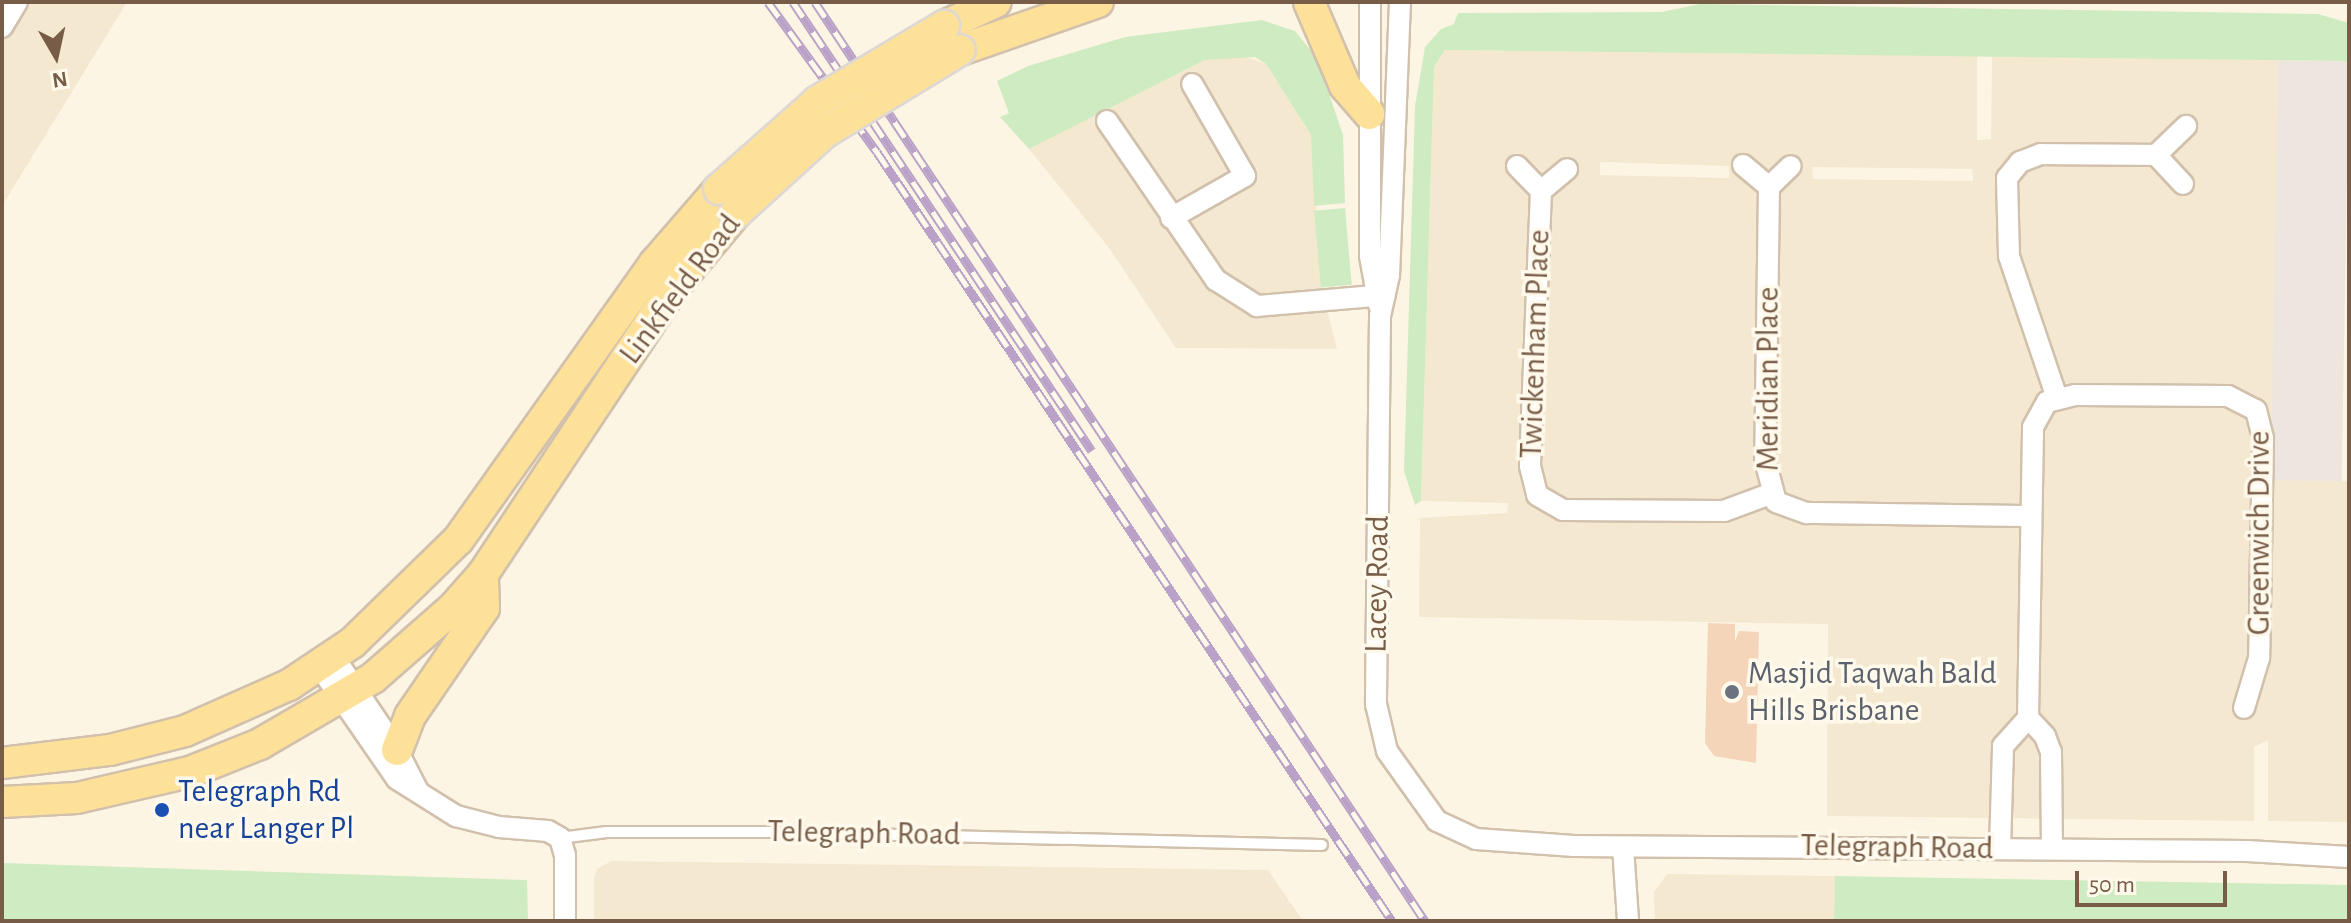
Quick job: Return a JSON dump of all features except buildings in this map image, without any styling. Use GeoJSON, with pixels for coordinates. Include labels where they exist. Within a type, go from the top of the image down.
{"type":"FeatureCollection","features":[{"type":"Feature","properties":{"kind":"main road","name":"Linkfield Road"},"geometry":{"type":"LineString","coordinates":[[327,662],[407,594],[458,540],[655,263],[727,202],[952,38],[996,2]]}},
{"type":"Feature","properties":{"kind":"main road","name":"Linkfield Road"},"geometry":{"type":"LineString","coordinates":[[952,38],[1098,2]]}},
{"type":"Feature","properties":{"kind":"main road"},"geometry":{"type":"LineString","coordinates":[[1309,2],[1345,86],[1369,114]]}},
{"type":"Feature","properties":{"kind":"main road","name":"Linkfield Road"},"geometry":{"type":"LineString","coordinates":[[349,695],[426,633],[483,574],[727,202]]}},
{"type":"Feature","properties":{"kind":"main road"},"geometry":{"type":"LineString","coordinates":[[397,750],[410,716],[484,608],[483,574]]}},
{"type":"Feature","properties":{"kind":"main road"},"geometry":{"type":"LineString","coordinates":[[2,763],[110,750],[185,731],[251,704],[327,662]]}},
{"type":"Feature","properties":{"kind":"main road"},"geometry":{"type":"LineString","coordinates":[[2,802],[77,798],[190,772],[260,744],[349,695]]}},
{"type":"Feature","properties":{"kind":"street"},"geometry":{"type":"LineString","coordinates":[[2,27],[17,2]]}},
{"type":"Feature","properties":{"kind":"street","name":"Lacey Road"},"geometry":{"type":"LineString","coordinates":[[1370,2],[1370,256],[1381,302]]}},
{"type":"Feature","properties":{"kind":"street","name":"Lacey Road"},"geometry":{"type":"LineString","coordinates":[[1400,2],[1381,302],[1378,729],[1418,798],[1447,829]]}},
{"type":"Feature","properties":{"kind":"street"},"geometry":{"type":"LineString","coordinates":[[1171,218],[1245,176],[1192,84]]}},
{"type":"Feature","properties":{"kind":"street"},"geometry":{"type":"LineString","coordinates":[[1107,121],[1207,272],[1257,306],[1381,302]]}},
{"type":"Feature","properties":{"kind":"street"},"geometry":{"type":"LineString","coordinates":[[2000,849],[2003,746],[2028,718],[2034,421],[2042,407],[2057,398],[2009,256],[2007,178],[2020,162],[2041,154],[2156,155],[2186,126]]}},
{"type":"Feature","properties":{"kind":"street"},"geometry":{"type":"LineString","coordinates":[[2156,155],[2183,184]]}},
{"type":"Feature","properties":{"kind":"street"},"geometry":{"type":"LineString","coordinates":[[1743,165],[1769,187],[1791,166]]}},
{"type":"Feature","properties":{"kind":"street","name":"Twickenham Place"},"geometry":{"type":"LineString","coordinates":[[1517,166],[1541,191],[1530,466],[1537,495],[1563,510],[1724,511],[1770,494]]}},
{"type":"Feature","properties":{"kind":"street","name":"Twickenham Place"},"geometry":{"type":"LineString","coordinates":[[1541,191],[1567,169]]}},
{"type":"Feature","properties":{"kind":"street","name":"Meridian Place"},"geometry":{"type":"LineString","coordinates":[[1769,187],[1765,460],[1770,494],[1783,508],[1807,513],[2031,516]]}},
{"type":"Feature","properties":{"kind":"street","name":"Greenwich Drive"},"geometry":{"type":"LineString","coordinates":[[2057,398],[2228,396],[2256,410],[2263,438],[2259,658],[2244,708]]}},
{"type":"Feature","properties":{"kind":"street","name":"Telegraph Road"},"geometry":{"type":"LineString","coordinates":[[327,662],[397,779],[474,822],[548,831],[560,838]]}},
{"type":"Feature","properties":{"kind":"street","name":"Telegraph Road"},"geometry":{"type":"LineString","coordinates":[[349,695],[397,750],[418,791]]}},
{"type":"Feature","properties":{"kind":"street"},"geometry":{"type":"LineString","coordinates":[[2028,718],[2045,736],[2051,752],[2052,849]]}},
{"type":"Feature","properties":{"kind":"street","name":"Telegraph Road"},"geometry":{"type":"LineString","coordinates":[[1447,829],[1491,841],[1623,847],[2052,849],[2349,857]]}},
{"type":"Feature","properties":{"kind":"street"},"geometry":{"type":"LineString","coordinates":[[560,838],[565,855],[565,921]]}},
{"type":"Feature","properties":{"kind":"street"},"geometry":{"type":"LineString","coordinates":[[1623,847],[1628,921]]}},
{"type":"Feature","properties":{"kind":"lane","name":"Telegraph Road"},"geometry":{"type":"LineString","coordinates":[[560,838],[617,831],[776,832],[1273,840],[1322,845]]}},
{"type":"Feature","properties":{"kind":"shaded area"},"geometry":{"type":"Polygon","coordinates":[[[2,2],[127,2],[2,206],[2,2]]]}},
{"type":"Feature","properties":{"kind":"shaded area"},"geometry":{"type":"Polygon","coordinates":[[[1445,50],[1977,56],[1977,140],[1991,139],[1992,56],[2278,60],[2273,479],[2349,481],[2349,822],[2268,821],[2268,740],[2254,747],[2254,821],[1827,816],[1828,624],[1419,617],[1420,518],[1507,513],[1508,503],[1421,501],[1434,67],[1445,50]],[[1600,162],[1600,175],[1729,178],[1729,166],[1600,162]],[[1812,167],[1813,179],[1973,181],[1972,169],[1812,167]]]}},
{"type":"Feature","properties":{"kind":"shaded area"},"geometry":{"type":"Polygon","coordinates":[[[1240,55],[1266,64],[1311,135],[1322,290],[1337,349],[1176,348],[1109,248],[1029,149],[1205,60],[1240,55]]]}},
{"type":"Feature","properties":{"kind":"shaded area"},"geometry":{"type":"Polygon","coordinates":[[[2278,60],[2349,61],[2342,481],[2271,480],[2278,60]]]}},
{"type":"Feature","properties":{"kind":"shaded area"},"geometry":{"type":"Polygon","coordinates":[[[611,861],[1268,870],[1303,921],[594,921],[594,879],[597,869],[611,861]]]}},
{"type":"Feature","properties":{"kind":"shaded area"},"geometry":{"type":"Polygon","coordinates":[[[1667,874],[1835,876],[1836,921],[1655,921],[1654,892],[1667,874]]]}},
{"type":"Feature","properties":{"kind":"green space"},"geometry":{"type":"Polygon","coordinates":[[[1700,4],[2318,14],[2349,23],[2349,61],[1445,50],[1434,67],[1421,501],[1415,505],[1404,471],[1415,106],[1425,47],[1441,29],[1454,24],[1458,13],[1662,12],[1700,4]]]}},
{"type":"Feature","properties":{"kind":"green space"},"geometry":{"type":"Polygon","coordinates":[[[1262,20],[1295,31],[1317,58],[1343,135],[1345,203],[1314,206],[1311,135],[1266,64],[1255,57],[1205,60],[1029,149],[1000,117],[1009,113],[997,81],[1028,66],[1125,37],[1262,20]]]}},
{"type":"Feature","properties":{"kind":"green space"},"geometry":{"type":"Polygon","coordinates":[[[1345,208],[1352,285],[1321,287],[1314,211],[1345,208]]]}},
{"type":"Feature","properties":{"kind":"green space"},"geometry":{"type":"Polygon","coordinates":[[[2,863],[527,880],[528,921],[2,921],[2,863]]]}},
{"type":"Feature","properties":{"kind":"green space"},"geometry":{"type":"Polygon","coordinates":[[[1835,876],[2349,885],[2348,921],[1834,921],[1835,876]]]}},
{"type":"Feature","properties":{"kind":"railway"},"geometry":{"type":"LineString","coordinates":[[768,2],[877,152],[1392,921]]}},
{"type":"Feature","properties":{"kind":"railway"},"geometry":{"type":"LineString","coordinates":[[793,2],[1092,451]]}},
{"type":"Feature","properties":{"kind":"railway"},"geometry":{"type":"LineString","coordinates":[[815,2],[1425,921]]}},
{"type":"Feature","properties":{"kind":"place","name":"Masjid Taqwah Bald Hills Brisbane"},"geometry":{"type":"Point","coordinates":[1732,692]}},
{"type":"Feature","properties":{"kind":"place","name":"Telegraph Rd near Langer Pl"},"geometry":{"type":"Point","coordinates":[162,810]}}]}
